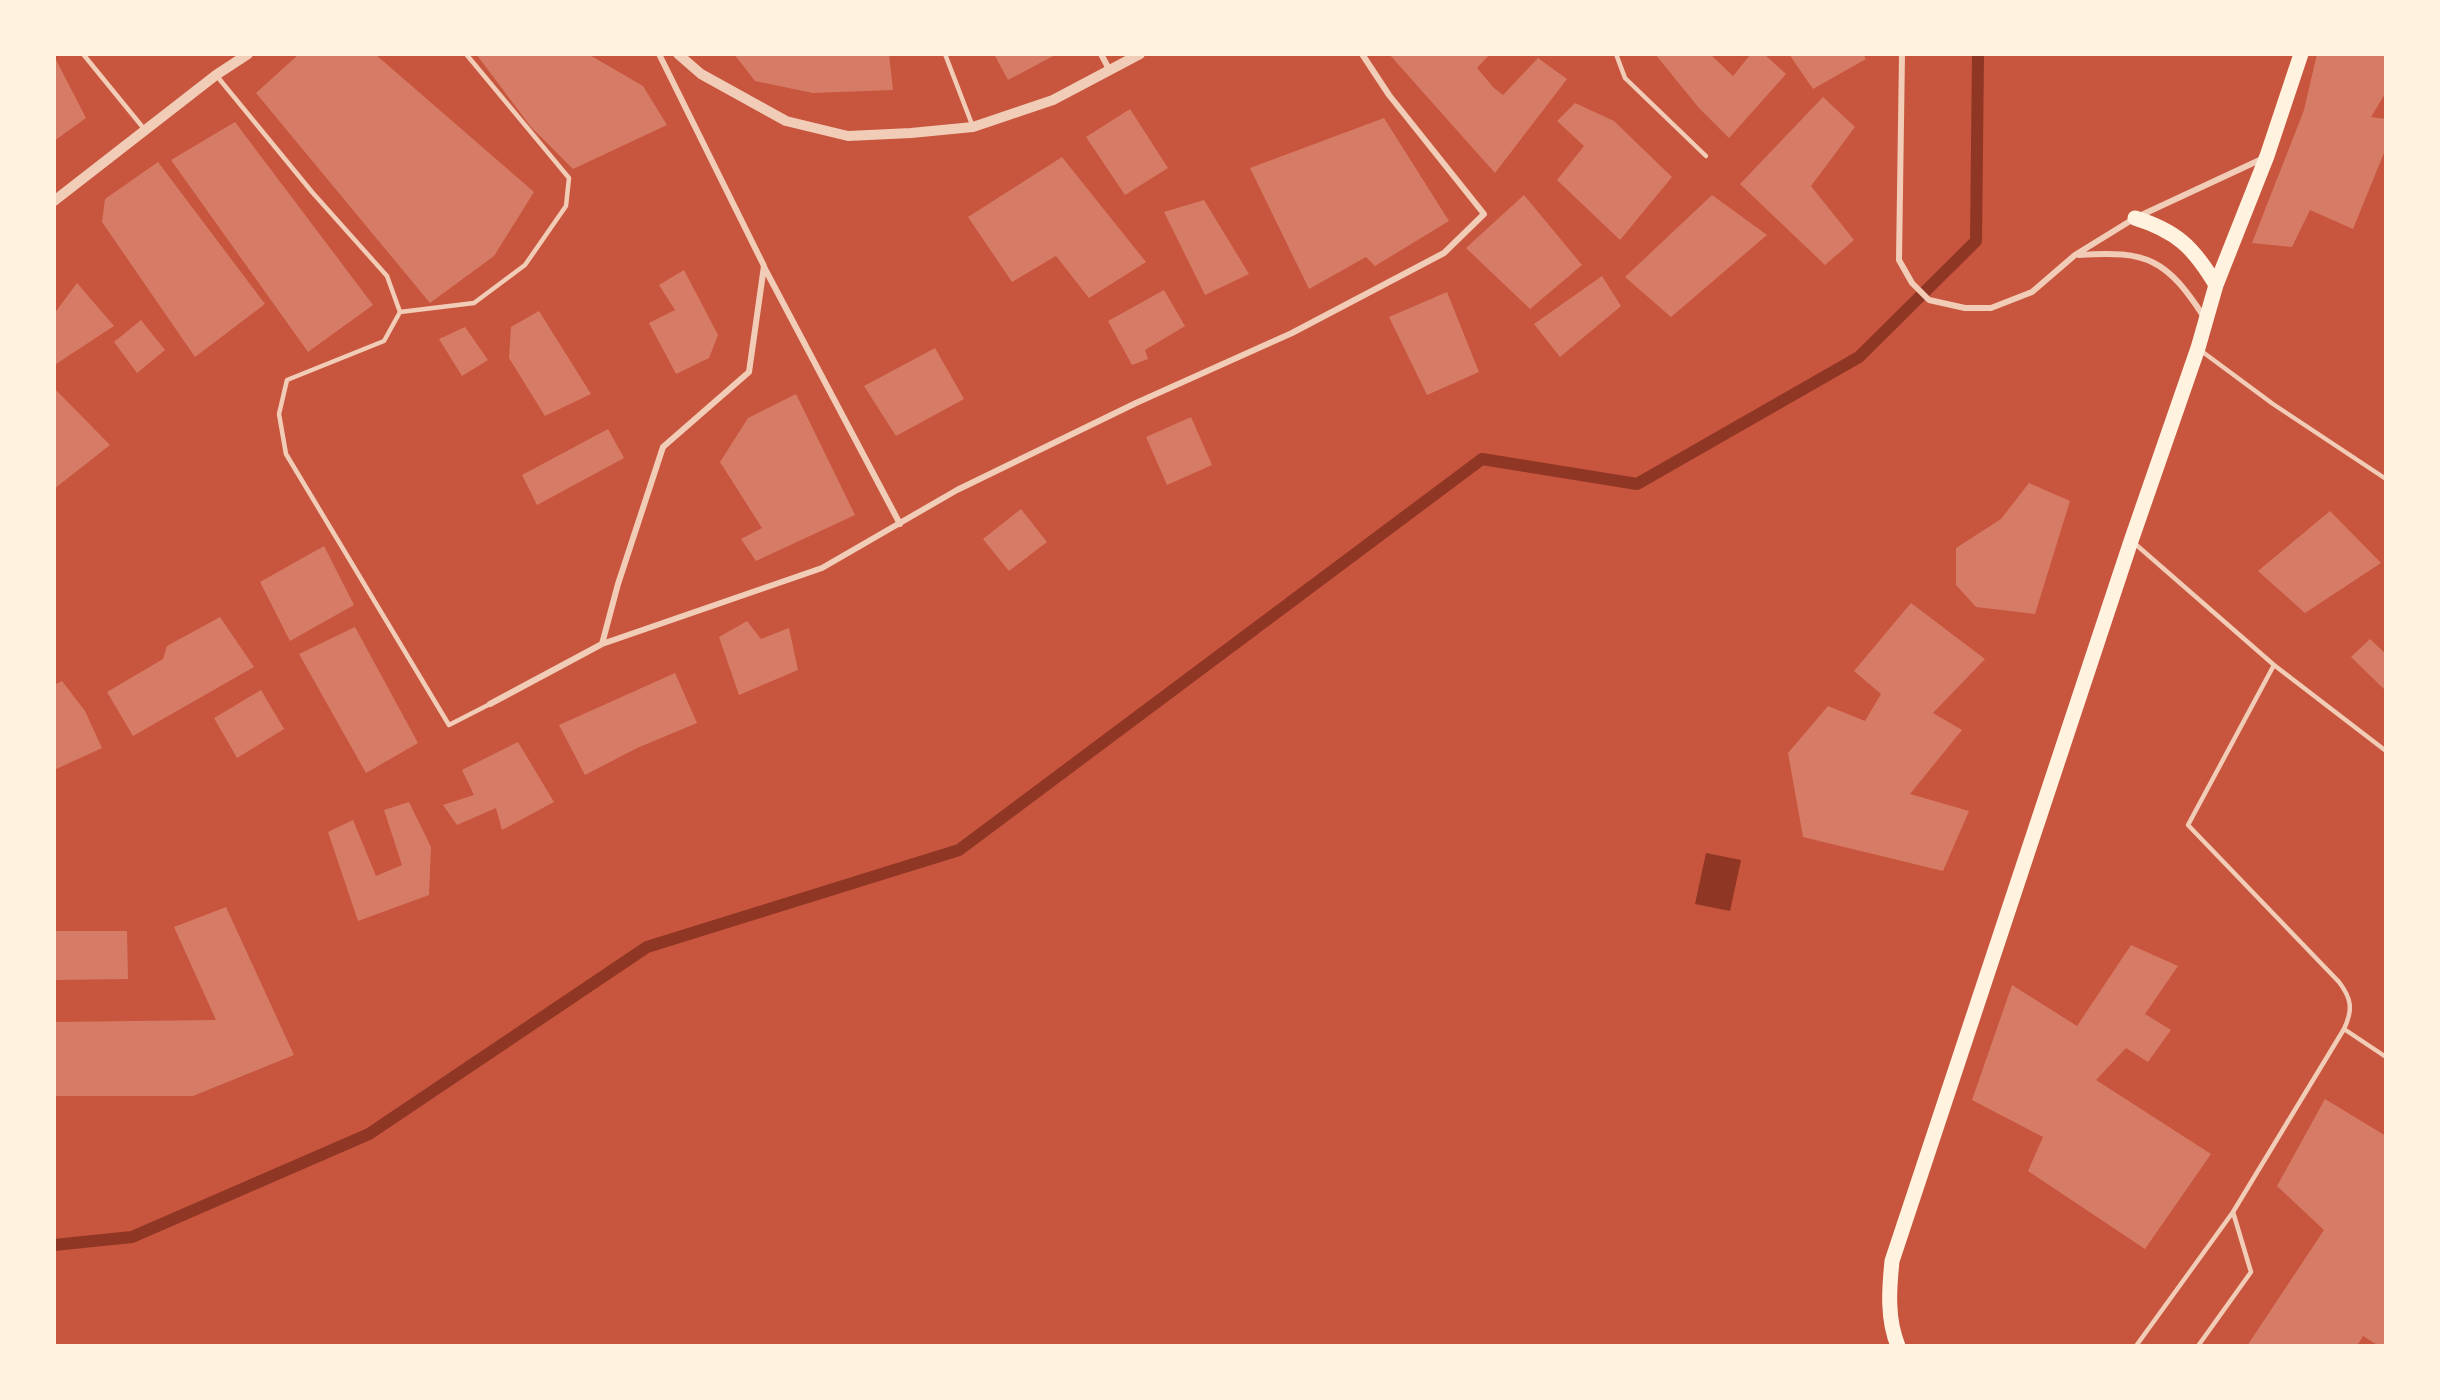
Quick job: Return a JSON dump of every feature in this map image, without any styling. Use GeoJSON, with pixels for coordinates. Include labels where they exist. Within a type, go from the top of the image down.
{"type":"FeatureCollection","features":[{"type":"Feature","properties":{"kind":"main road"},"geometry":{"type":"LineString","coordinates":[[1898,1346],[1890,1318],[1889,1289],[1892,1261],[2131,541],[2198,348],[2216,285],[2267,156],[2301,54]]}},
{"type":"Feature","properties":{"kind":"main road"},"geometry":{"type":"LineString","coordinates":[[2135,218],[2156,224],[2175,234],[2203,262],[2216,285]]}},
{"type":"Feature","properties":{"kind":"street"},"geometry":{"type":"LineString","coordinates":[[54,201],[216,75],[248,54]]}},
{"type":"Feature","properties":{"kind":"street"},"geometry":{"type":"LineString","coordinates":[[659,54],[764,266],[900,524]]}},
{"type":"Feature","properties":{"kind":"street"},"geometry":{"type":"LineString","coordinates":[[678,54],[701,74],[786,121],[848,136],[973,127],[1053,100],[1140,54]]}},
{"type":"Feature","properties":{"kind":"street"},"geometry":{"type":"LineString","coordinates":[[1101,54],[1110,71]]}},
{"type":"Feature","properties":{"kind":"street"},"geometry":{"type":"LineString","coordinates":[[490,704],[602,644],[822,568],[957,490],[1136,403],[1292,333],[1444,253],[1484,214],[1389,95],[1362,54]]}},
{"type":"Feature","properties":{"kind":"street"},"geometry":{"type":"LineString","coordinates":[[1902,54],[1899,260],[1912,283],[1929,300],[1965,308],[1991,308],[2032,292],[2075,255],[2135,218],[2267,156]]}},
{"type":"Feature","properties":{"kind":"street"},"geometry":{"type":"LineString","coordinates":[[2075,255],[2105,253],[2145,259],[2160,265],[2182,284],[2206,320]]}},
{"type":"Feature","properties":{"kind":"street"},"geometry":{"type":"LineString","coordinates":[[602,644],[618,584],[663,447],[749,372],[764,266]]}},
{"type":"Feature","properties":{"kind":"lane"},"geometry":{"type":"LineString","coordinates":[[83,54],[145,130]]}},
{"type":"Feature","properties":{"kind":"lane"},"geometry":{"type":"LineString","coordinates":[[400,312],[474,303],[525,265],[566,206],[569,178],[466,54]]}},
{"type":"Feature","properties":{"kind":"lane"},"geometry":{"type":"LineString","coordinates":[[945,54],[973,127]]}},
{"type":"Feature","properties":{"kind":"lane"},"geometry":{"type":"LineString","coordinates":[[1616,54],[1625,78],[1706,156]]}},
{"type":"Feature","properties":{"kind":"lane"},"geometry":{"type":"LineString","coordinates":[[216,75],[312,192],[387,276],[400,312],[384,340],[287,381],[279,414],[286,454],[449,725],[490,704]]}},
{"type":"Feature","properties":{"kind":"lane"},"geometry":{"type":"LineString","coordinates":[[2198,348],[2273,404],[2386,479]]}},
{"type":"Feature","properties":{"kind":"lane"},"geometry":{"type":"LineString","coordinates":[[2131,541],[2274,665],[2386,751]]}},
{"type":"Feature","properties":{"kind":"lane"},"geometry":{"type":"LineString","coordinates":[[2136,1346],[2234,1212],[2343,1029],[2351,1008],[2346,991],[2339,982],[2188,825],[2274,665]]}},
{"type":"Feature","properties":{"kind":"lane"},"geometry":{"type":"LineString","coordinates":[[2343,1029],[2386,1057]]}},
{"type":"Feature","properties":{"kind":"lane"},"geometry":{"type":"LineString","coordinates":[[2198,1346],[2251,1272],[2234,1212]]}},
{"type":"Feature","properties":{"kind":"shaded area"},"geometry":{"type":"Polygon","coordinates":[[[1706,853],[1741,860],[1730,911],[1695,904],[1706,853]]]}},
{"type":"Feature","properties":{"kind":"building"},"geometry":{"type":"Polygon","coordinates":[[[299,54],[375,54],[534,192],[494,256],[430,303],[256,93],[299,54]]]}},
{"type":"Feature","properties":{"kind":"building"},"geometry":{"type":"Polygon","coordinates":[[[476,54],[588,54],[643,86],[667,125],[573,169],[531,127],[476,54]]]}},
{"type":"Feature","properties":{"kind":"building"},"geometry":{"type":"Polygon","coordinates":[[[734,54],[889,54],[893,90],[813,93],[755,81],[734,54]]]}},
{"type":"Feature","properties":{"kind":"building"},"geometry":{"type":"Polygon","coordinates":[[[994,54],[1057,54],[1008,80],[994,54]]]}},
{"type":"Feature","properties":{"kind":"building"},"geometry":{"type":"Polygon","coordinates":[[[1389,54],[1490,54],[1477,68],[1503,95],[1538,58],[1567,79],[1495,173],[1389,54]]]}},
{"type":"Feature","properties":{"kind":"building"},"geometry":{"type":"Polygon","coordinates":[[[1655,54],[1710,54],[1733,76],[1751,54],[1764,54],[1786,74],[1729,138],[1699,108],[1655,54]]]}},
{"type":"Feature","properties":{"kind":"building"},"geometry":{"type":"Polygon","coordinates":[[[1789,54],[1863,54],[1866,59],[1813,89],[1789,54]]]}},
{"type":"Feature","properties":{"kind":"building"},"geometry":{"type":"Polygon","coordinates":[[[2317,54],[2386,54],[2386,92],[2371,117],[2386,119],[2386,148],[2353,229],[2310,210],[2292,247],[2252,243],[2304,110],[2317,54]]]}},
{"type":"Feature","properties":{"kind":"building"},"geometry":{"type":"Polygon","coordinates":[[[54,56],[86,118],[54,141],[54,56]]]}},
{"type":"Feature","properties":{"kind":"building"},"geometry":{"type":"Polygon","coordinates":[[[1823,97],[1855,127],[1811,186],[1854,240],[1825,265],[1740,184],[1823,97]]]}},
{"type":"Feature","properties":{"kind":"building"},"geometry":{"type":"Polygon","coordinates":[[[1575,103],[1614,121],[1672,177],[1620,240],[1557,180],[1584,146],[1557,121],[1575,103]]]}},
{"type":"Feature","properties":{"kind":"building"},"geometry":{"type":"Polygon","coordinates":[[[1130,109],[1168,168],[1125,195],[1086,137],[1130,109]]]}},
{"type":"Feature","properties":{"kind":"building"},"geometry":{"type":"Polygon","coordinates":[[[1384,118],[1449,221],[1375,266],[1366,257],[1309,289],[1250,168],[1384,118]]]}},
{"type":"Feature","properties":{"kind":"building"},"geometry":{"type":"Polygon","coordinates":[[[235,122],[373,305],[308,352],[171,160],[235,122]]]}},
{"type":"Feature","properties":{"kind":"building"},"geometry":{"type":"Polygon","coordinates":[[[1062,157],[1146,262],[1089,298],[1056,256],[1012,282],[968,217],[1062,157]]]}},
{"type":"Feature","properties":{"kind":"building"},"geometry":{"type":"Polygon","coordinates":[[[158,162],[265,304],[195,357],[102,222],[105,199],[158,162]]]}},
{"type":"Feature","properties":{"kind":"building"},"geometry":{"type":"Polygon","coordinates":[[[1524,195],[1582,265],[1530,309],[1466,248],[1524,195]]]}},
{"type":"Feature","properties":{"kind":"building"},"geometry":{"type":"Polygon","coordinates":[[[1712,195],[1767,235],[1671,317],[1625,277],[1712,195]]]}},
{"type":"Feature","properties":{"kind":"building"},"geometry":{"type":"Polygon","coordinates":[[[1204,200],[1249,274],[1205,295],[1164,212],[1204,200]]]}},
{"type":"Feature","properties":{"kind":"building"},"geometry":{"type":"Polygon","coordinates":[[[684,270],[718,335],[709,358],[676,374],[649,323],[675,310],[659,285],[684,270]]]}},
{"type":"Feature","properties":{"kind":"building"},"geometry":{"type":"Polygon","coordinates":[[[1602,276],[1621,306],[1560,357],[1534,324],[1602,276]]]}},
{"type":"Feature","properties":{"kind":"building"},"geometry":{"type":"Polygon","coordinates":[[[77,283],[114,326],[56,364],[54,362],[54,314],[77,283]]]}},
{"type":"Feature","properties":{"kind":"building"},"geometry":{"type":"Polygon","coordinates":[[[1164,290],[1185,326],[1145,350],[1148,359],[1132,365],[1108,321],[1164,290]]]}},
{"type":"Feature","properties":{"kind":"building"},"geometry":{"type":"Polygon","coordinates":[[[1447,292],[1479,372],[1427,395],[1389,317],[1447,292]]]}},
{"type":"Feature","properties":{"kind":"building"},"geometry":{"type":"Polygon","coordinates":[[[539,311],[591,394],[545,416],[509,358],[511,327],[539,311]]]}},
{"type":"Feature","properties":{"kind":"building"},"geometry":{"type":"Polygon","coordinates":[[[141,320],[165,350],[137,373],[114,342],[141,320]]]}},
{"type":"Feature","properties":{"kind":"building"},"geometry":{"type":"Polygon","coordinates":[[[465,327],[488,360],[462,376],[439,339],[465,327]]]}},
{"type":"Feature","properties":{"kind":"building"},"geometry":{"type":"Polygon","coordinates":[[[935,348],[964,399],[896,436],[864,386],[935,348]]]}},
{"type":"Feature","properties":{"kind":"building"},"geometry":{"type":"Polygon","coordinates":[[[54,388],[110,445],[54,489],[54,388]]]}},
{"type":"Feature","properties":{"kind":"building"},"geometry":{"type":"Polygon","coordinates":[[[796,394],[855,515],[756,561],[741,539],[762,528],[720,462],[748,418],[796,394]]]}},
{"type":"Feature","properties":{"kind":"building"},"geometry":{"type":"Polygon","coordinates":[[[1191,417],[1212,465],[1167,485],[1146,437],[1191,417]]]}},
{"type":"Feature","properties":{"kind":"building"},"geometry":{"type":"Polygon","coordinates":[[[608,429],[624,458],[537,505],[522,475],[608,429]]]}},
{"type":"Feature","properties":{"kind":"building"},"geometry":{"type":"Polygon","coordinates":[[[2029,483],[2070,501],[2035,614],[1976,607],[1956,585],[1956,548],[2001,519],[2029,483]]]}},
{"type":"Feature","properties":{"kind":"building"},"geometry":{"type":"Polygon","coordinates":[[[1021,509],[1047,542],[1009,571],[983,539],[1021,509]]]}},
{"type":"Feature","properties":{"kind":"building"},"geometry":{"type":"Polygon","coordinates":[[[2330,511],[2381,563],[2305,613],[2258,571],[2330,511]]]}},
{"type":"Feature","properties":{"kind":"building"},"geometry":{"type":"Polygon","coordinates":[[[324,546],[354,605],[290,641],[260,582],[324,546]]]}},
{"type":"Feature","properties":{"kind":"building"},"geometry":{"type":"Polygon","coordinates":[[[1911,603],[1985,659],[1933,713],[1962,730],[1910,794],[1969,811],[1943,871],[1803,837],[1788,753],[1828,706],[1865,721],[1881,694],[1854,671],[1911,603]]]}},
{"type":"Feature","properties":{"kind":"building"},"geometry":{"type":"Polygon","coordinates":[[[220,617],[254,667],[133,736],[107,692],[163,659],[167,646],[220,617]]]}},
{"type":"Feature","properties":{"kind":"building"},"geometry":{"type":"Polygon","coordinates":[[[747,621],[761,639],[789,628],[798,670],[739,695],[719,637],[747,621]]]}},
{"type":"Feature","properties":{"kind":"building"},"geometry":{"type":"Polygon","coordinates":[[[355,627],[418,743],[366,773],[299,654],[355,627]]]}},
{"type":"Feature","properties":{"kind":"building"},"geometry":{"type":"Polygon","coordinates":[[[2370,639],[2386,654],[2386,691],[2351,657],[2370,639]]]}},
{"type":"Feature","properties":{"kind":"building"},"geometry":{"type":"Polygon","coordinates":[[[675,673],[697,723],[637,748],[585,775],[559,725],[675,673]]]}},
{"type":"Feature","properties":{"kind":"building"},"geometry":{"type":"Polygon","coordinates":[[[62,681],[85,711],[102,748],[54,770],[54,685],[62,681]]]}},
{"type":"Feature","properties":{"kind":"building"},"geometry":{"type":"Polygon","coordinates":[[[261,690],[284,729],[237,758],[214,718],[261,690]]]}},
{"type":"Feature","properties":{"kind":"building"},"geometry":{"type":"Polygon","coordinates":[[[518,742],[554,802],[502,830],[496,808],[457,825],[443,805],[474,795],[462,770],[518,742]]]}},
{"type":"Feature","properties":{"kind":"building"},"geometry":{"type":"Polygon","coordinates":[[[409,802],[431,847],[429,895],[358,921],[328,832],[353,820],[376,876],[402,865],[384,810],[409,802]]]}},
{"type":"Feature","properties":{"kind":"building"},"geometry":{"type":"Polygon","coordinates":[[[226,907],[294,1055],[193,1096],[54,1096],[54,1022],[216,1020],[174,927],[226,907]]]}},
{"type":"Feature","properties":{"kind":"building"},"geometry":{"type":"Polygon","coordinates":[[[54,931],[127,931],[128,979],[54,980],[54,931]]]}},
{"type":"Feature","properties":{"kind":"building"},"geometry":{"type":"Polygon","coordinates":[[[2131,945],[2178,966],[2145,1014],[2171,1030],[2148,1062],[2126,1048],[2096,1080],[2211,1154],[2145,1249],[2028,1171],[2043,1137],[1972,1100],[2012,985],[2077,1026],[2131,945]]]}},
{"type":"Feature","properties":{"kind":"building"},"geometry":{"type":"Polygon","coordinates":[[[2325,1099],[2386,1136],[2386,1298],[2382,1305],[2386,1299],[2386,1346],[2379,1346],[2363,1336],[2357,1346],[2247,1346],[2324,1230],[2277,1186],[2325,1099]]]}},
{"type":"Feature","properties":{"kind":"waterway"},"geometry":{"type":"LineString","coordinates":[[54,1245],[132,1237],[369,1134],[647,947],[959,850],[1482,459],[1637,484],[1859,357],[1976,241],[1978,54]]}}]}
